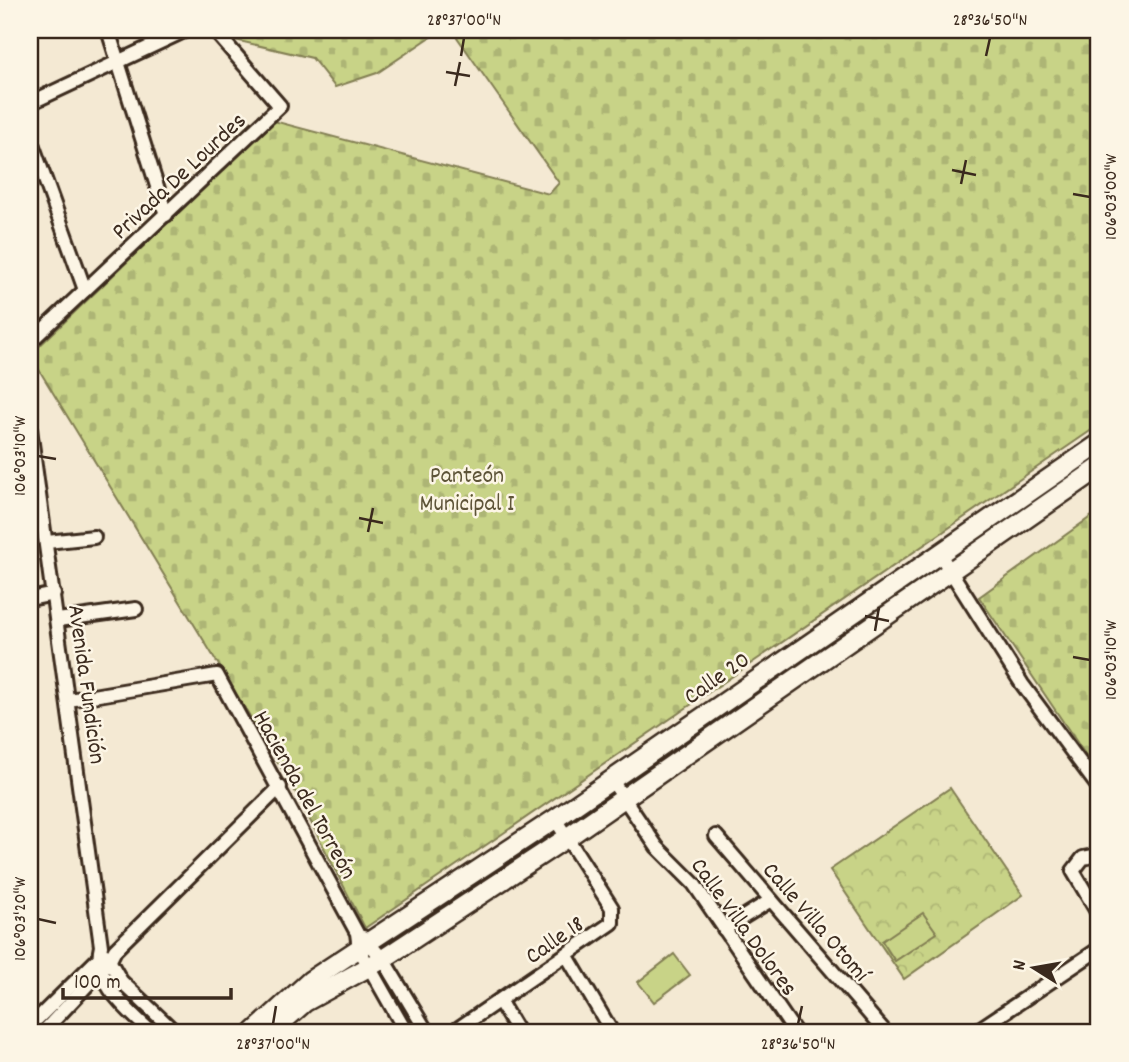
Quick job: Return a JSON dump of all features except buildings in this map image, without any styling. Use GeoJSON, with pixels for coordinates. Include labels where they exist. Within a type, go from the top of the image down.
{"type":"FeatureCollection","features":[{"type":"Feature","properties":{"kind":"main road","name":"Calle 20"},"geometry":{"type":"LineString","coordinates":[[254,1032],[295,992],[363,941],[470,876],[555,819],[1099,444]]}},
{"type":"Feature","properties":{"kind":"main road","name":"Calle 20"},"geometry":{"type":"LineString","coordinates":[[271,1032],[305,1002],[376,963],[568,837],[621,797],[1099,468]]}},
{"type":"Feature","properties":{"kind":"main road"},"geometry":{"type":"LineString","coordinates":[[1045,481],[1056,497]]}},
{"type":"Feature","properties":{"kind":"main road"},"geometry":{"type":"LineString","coordinates":[[780,662],[792,681]]}},
{"type":"Feature","properties":{"kind":"main road"},"geometry":{"type":"LineString","coordinates":[[470,876],[481,894]]}},
{"type":"Feature","properties":{"kind":"street"},"geometry":{"type":"LineString","coordinates":[[108,30],[166,215]]}},
{"type":"Feature","properties":{"kind":"street"},"geometry":{"type":"LineString","coordinates":[[30,103],[119,64],[187,30]]}},
{"type":"Feature","properties":{"kind":"street","name":"Privada De Lourdes"},"geometry":{"type":"LineString","coordinates":[[30,342],[280,106],[214,30]]}},
{"type":"Feature","properties":{"kind":"street"},"geometry":{"type":"LineString","coordinates":[[30,138],[85,290]]}},
{"type":"Feature","properties":{"kind":"street","name":"Avenida Fundición"},"geometry":{"type":"LineString","coordinates":[[30,429],[105,957]]}},
{"type":"Feature","properties":{"kind":"street"},"geometry":{"type":"LineString","coordinates":[[47,542],[94,537]]}},
{"type":"Feature","properties":{"kind":"street"},"geometry":{"type":"LineString","coordinates":[[939,553],[1022,684],[1099,788]]}},
{"type":"Feature","properties":{"kind":"street"},"geometry":{"type":"LineString","coordinates":[[30,599],[54,594]]}},
{"type":"Feature","properties":{"kind":"street"},"geometry":{"type":"LineString","coordinates":[[58,620],[136,609]]}},
{"type":"Feature","properties":{"kind":"street","name":"Hacienda del Torreón"},"geometry":{"type":"LineString","coordinates":[[69,700],[217,675],[376,963]]}},
{"type":"Feature","properties":{"kind":"street","name":"Calle Villa Dolores"},"geometry":{"type":"LineString","coordinates":[[611,779],[657,847],[694,884],[795,1032]]}},
{"type":"Feature","properties":{"kind":"street"},"geometry":{"type":"LineString","coordinates":[[30,1026],[280,788]]}},
{"type":"Feature","properties":{"kind":"street","name":"Calle 18"},"geometry":{"type":"LineString","coordinates":[[453,1032],[567,956],[608,927],[615,918],[612,908],[555,819]]}},
{"type":"Feature","properties":{"kind":"street","name":"Calle Villa Otomí"},"geometry":{"type":"LineString","coordinates":[[716,836],[885,1032]]}},
{"type":"Feature","properties":{"kind":"street"},"geometry":{"type":"LineString","coordinates":[[1099,855],[1083,858],[1076,865],[1074,876],[1099,915]]}},
{"type":"Feature","properties":{"kind":"street"},"geometry":{"type":"LineString","coordinates":[[724,929],[771,900]]}},
{"type":"Feature","properties":{"kind":"street"},"geometry":{"type":"LineString","coordinates":[[975,1032],[1099,949]]}},
{"type":"Feature","properties":{"kind":"street"},"geometry":{"type":"LineString","coordinates":[[567,956],[612,1032]]}},
{"type":"Feature","properties":{"kind":"street"},"geometry":{"type":"LineString","coordinates":[[43,1032],[105,957]]}},
{"type":"Feature","properties":{"kind":"street"},"geometry":{"type":"LineString","coordinates":[[105,957],[118,1001],[151,1032]]}},
{"type":"Feature","properties":{"kind":"street"},"geometry":{"type":"LineString","coordinates":[[105,957],[121,981],[175,1032]]}},
{"type":"Feature","properties":{"kind":"street"},"geometry":{"type":"LineString","coordinates":[[376,963],[407,1032]]}},
{"type":"Feature","properties":{"kind":"street"},"geometry":{"type":"LineString","coordinates":[[376,963],[426,1032]]}},
{"type":"Feature","properties":{"kind":"street"},"geometry":{"type":"LineString","coordinates":[[500,1002],[518,1032]]}},
{"type":"Feature","properties":{"kind":"green space"},"geometry":{"type":"Polygon","coordinates":[[[192,30],[441,30],[377,73],[335,87],[312,58],[192,30]]]}},
{"type":"Feature","properties":{"kind":"green space","name":"Panteón Municipal I"},"geometry":{"type":"Polygon","coordinates":[[[452,30],[1099,30],[1099,425],[365,928],[293,787],[30,355],[274,121],[549,194],[559,183],[452,30]]]}},
{"type":"Feature","properties":{"kind":"green space"},"geometry":{"type":"Polygon","coordinates":[[[1099,511],[1099,775],[979,597],[1099,511]]]}},
{"type":"Feature","properties":{"kind":"green space"},"geometry":{"type":"Polygon","coordinates":[[[950,788],[1023,895],[904,979],[830,870],[950,788]]]}},
{"type":"Feature","properties":{"kind":"green space"},"geometry":{"type":"Polygon","coordinates":[[[923,913],[937,933],[895,961],[882,941],[923,913]]]}},
{"type":"Feature","properties":{"kind":"green space"},"geometry":{"type":"Polygon","coordinates":[[[674,954],[690,975],[654,1002],[638,982],[674,954]]]}}]}
